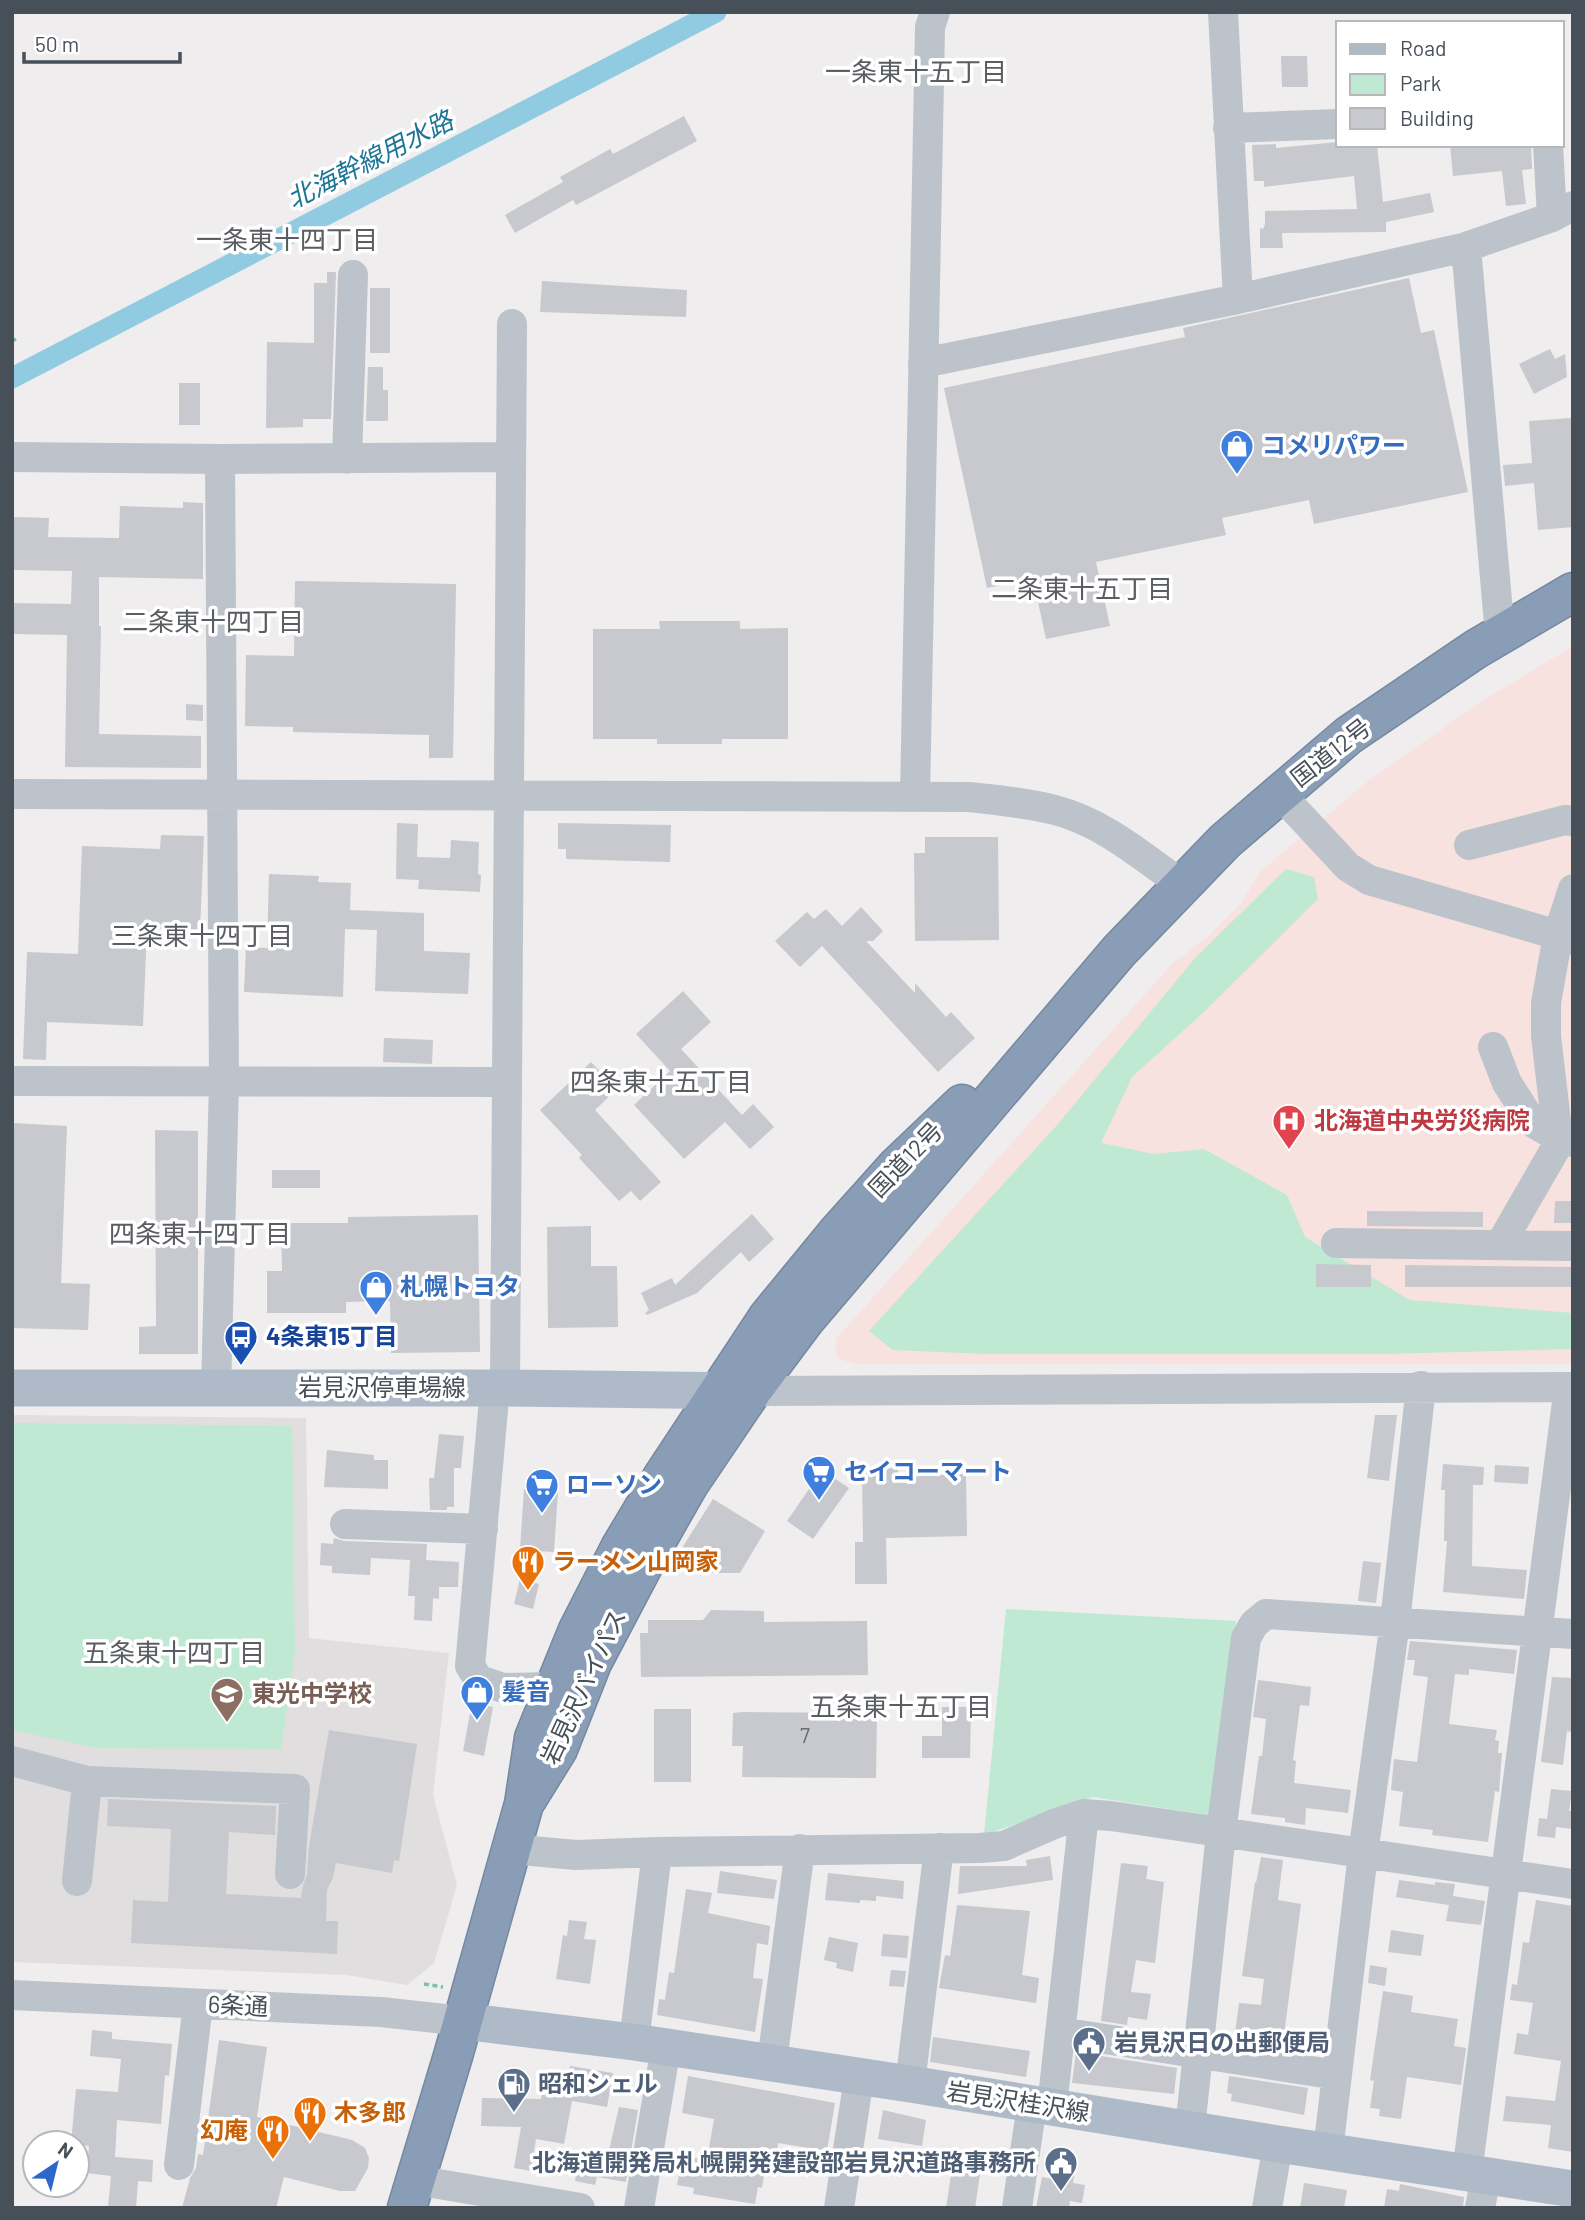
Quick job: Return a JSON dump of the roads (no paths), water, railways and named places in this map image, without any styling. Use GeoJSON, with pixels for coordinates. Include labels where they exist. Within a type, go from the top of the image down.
{"type":"FeatureCollection","features":[{"type":"Feature","properties":{"kind":"highway","name":"国道12号"},"geometry":{"type":"LineString","coordinates":[[735,1392],[768,1317],[863,1204],[897,1167],[1119,951],[1225,841],[1349,735],[1500,635],[1573,593]]}},
{"type":"Feature","properties":{"kind":"highway","name":"岩見沢バイパス"},"geometry":{"type":"LineString","coordinates":[[411,2194],[524,1804],[534,1738],[554,1687],[578,1630],[620,1548],[663,1476],[735,1392]]}},
{"type":"Feature","properties":{"kind":"highway","name":"岩見沢バイパス"},"geometry":{"type":"LineString","coordinates":[[524,1804],[558,1749],[592,1664],[735,1392]]}},
{"type":"Feature","properties":{"kind":"main road","name":"岩見沢停車場線"},"geometry":{"type":"LineString","coordinates":[[12,1388],[500,1388],[735,1392]]}},
{"type":"Feature","properties":{"kind":"main road","name":"岩見沢桂沢線"},"geometry":{"type":"LineString","coordinates":[[463,2021],[772,2062],[1328,2151],[1478,2186],[1573,2189]]}},
{"type":"Feature","properties":{"kind":"street"},"geometry":{"type":"LineString","coordinates":[[915,797],[930,27],[934,12]]}},
{"type":"Feature","properties":{"kind":"street"},"geometry":{"type":"LineString","coordinates":[[1223,12],[1238,299]]}},
{"type":"Feature","properties":{"kind":"street"},"geometry":{"type":"LineString","coordinates":[[1228,128],[1336,124]]}},
{"type":"Feature","properties":{"kind":"street"},"geometry":{"type":"LineString","coordinates":[[923,363],[1238,299],[1466,247],[1563,211],[1548,147]]}},
{"type":"Feature","properties":{"kind":"street"},"geometry":{"type":"LineString","coordinates":[[1466,247],[1500,635]]}},
{"type":"Feature","properties":{"kind":"street"},"geometry":{"type":"LineString","coordinates":[[347,459],[353,275]]}},
{"type":"Feature","properties":{"kind":"street"},"geometry":{"type":"LineString","coordinates":[[512,324],[506,1082],[500,1388],[470,1666],[479,1680],[503,1688],[554,1687]]}},
{"type":"Feature","properties":{"kind":"street"},"geometry":{"type":"LineString","coordinates":[[12,457],[511,457]]}},
{"type":"Feature","properties":{"kind":"street"},"geometry":{"type":"LineString","coordinates":[[216,1389],[224,1082],[220,459]]}},
{"type":"Feature","properties":{"kind":"street"},"geometry":{"type":"LineString","coordinates":[[1279,793],[1348,867],[1369,880],[1565,938]]}},
{"type":"Feature","properties":{"kind":"street"},"geometry":{"type":"LineString","coordinates":[[12,794],[982,799],[1020,802],[1058,811],[1097,827],[1181,884]]}},
{"type":"Feature","properties":{"kind":"street"},"geometry":{"type":"LineString","coordinates":[[1469,845],[1566,820],[1573,821]]}},
{"type":"Feature","properties":{"kind":"street"},"geometry":{"type":"LineString","coordinates":[[1567,1140],[1557,1130],[1550,1087],[1546,1003],[1565,938],[1573,889]]}},
{"type":"Feature","properties":{"kind":"street"},"geometry":{"type":"LineString","coordinates":[[1493,1046],[1507,1083],[1532,1122],[1567,1140]]}},
{"type":"Feature","properties":{"kind":"street"},"geometry":{"type":"LineString","coordinates":[[12,1081],[506,1082]]}},
{"type":"Feature","properties":{"kind":"street"},"geometry":{"type":"LineString","coordinates":[[1500,1245],[1567,1140]]}},
{"type":"Feature","properties":{"kind":"street"},"geometry":{"type":"LineString","coordinates":[[1336,1243],[1573,1246]]}},
{"type":"Feature","properties":{"kind":"street"},"geometry":{"type":"LineString","coordinates":[[1328,2151],[1363,1854],[1395,1622],[1421,1386]]}},
{"type":"Feature","properties":{"kind":"street"},"geometry":{"type":"LineString","coordinates":[[735,1392],[1571,1387],[1505,1873],[1478,2186]]}},
{"type":"Feature","properties":{"kind":"street"},"geometry":{"type":"LineString","coordinates":[[345,1524],[483,1528]]}},
{"type":"Feature","properties":{"kind":"street"},"geometry":{"type":"LineString","coordinates":[[1190,2129],[1221,1833],[1246,1638],[1254,1624],[1266,1614],[1573,1634]]}},
{"type":"Feature","properties":{"kind":"street"},"geometry":{"type":"LineString","coordinates":[[12,1761],[87,1781],[295,1789],[290,1874]]}},
{"type":"Feature","properties":{"kind":"street"},"geometry":{"type":"LineString","coordinates":[[77,1881],[87,1781]]}},
{"type":"Feature","properties":{"kind":"street"},"geometry":{"type":"LineString","coordinates":[[1017,2208],[1060,2032],[1084,1814]]}},
{"type":"Feature","properties":{"kind":"street"},"geometry":{"type":"LineString","coordinates":[[510,1849],[576,1855],[1004,1846],[1084,1814],[1573,1884]]}},
{"type":"Feature","properties":{"kind":"street"},"geometry":{"type":"LineString","coordinates":[[910,2084],[939,1848]]}},
{"type":"Feature","properties":{"kind":"street"},"geometry":{"type":"LineString","coordinates":[[772,2062],[800,1849]]}},
{"type":"Feature","properties":{"kind":"street"},"geometry":{"type":"LineString","coordinates":[[639,2208],[650,2044],[657,1852]]}},
{"type":"Feature","properties":{"kind":"street","name":"6条通"},"geometry":{"type":"LineString","coordinates":[[12,1995],[381,2012],[463,2021]]}},
{"type":"Feature","properties":{"kind":"street"},"geometry":{"type":"LineString","coordinates":[[179,2165],[198,2004]]}},
{"type":"Feature","properties":{"kind":"street"},"geometry":{"type":"LineString","coordinates":[[1060,2032],[1337,2076]]}},
{"type":"Feature","properties":{"kind":"street"},"geometry":{"type":"LineString","coordinates":[[839,2208],[859,2078]]}},
{"type":"Feature","properties":{"kind":"street"},"geometry":{"type":"LineString","coordinates":[[1267,2208],[1278,2144]]}},
{"type":"Feature","properties":{"kind":"street"},"geometry":{"type":"LineString","coordinates":[[411,2194],[580,2208]]}},
{"type":"Feature","properties":{"kind":"waterway","name":"北海幹線用水路"},"geometry":{"type":"LineString","coordinates":[[12,378],[716,12]]}},
{"type":"Feature","properties":{"kind":"place","name":"コメリパワー"},"geometry":{"type":"Point","coordinates":[1237,476]}},
{"type":"Feature","properties":{"kind":"place","name":"北海道中央労災病院"},"geometry":{"type":"Point","coordinates":[1289,1151]}},
{"type":"Feature","properties":{"kind":"place","name":"札幌トヨタ"},"geometry":{"type":"Point","coordinates":[376,1317]}},
{"type":"Feature","properties":{"kind":"place","name":"4条東15丁目"},"geometry":{"type":"Point","coordinates":[241,1367]}},
{"type":"Feature","properties":{"kind":"place","name":"セイコーマート"},"geometry":{"type":"Point","coordinates":[819,1502]}},
{"type":"Feature","properties":{"kind":"place","name":"ローソン"},"geometry":{"type":"Point","coordinates":[542,1515]}},
{"type":"Feature","properties":{"kind":"place","name":"ラーメン山岡家"},"geometry":{"type":"Point","coordinates":[528,1592]}},
{"type":"Feature","properties":{"kind":"place","name":"髪音"},"geometry":{"type":"Point","coordinates":[477,1722]}},
{"type":"Feature","properties":{"kind":"place","name":"東光中学校"},"geometry":{"type":"Point","coordinates":[227,1724]}},
{"type":"Feature","properties":{"kind":"place","name":"岩見沢日の出郵便局"},"geometry":{"type":"Point","coordinates":[1089,2073]}},
{"type":"Feature","properties":{"kind":"place","name":"昭和シェル"},"geometry":{"type":"Point","coordinates":[514,2114]}},
{"type":"Feature","properties":{"kind":"place","name":"木多郎"},"geometry":{"type":"Point","coordinates":[310,2143]}},
{"type":"Feature","properties":{"kind":"place","name":"幻庵"},"geometry":{"type":"Point","coordinates":[273,2161]}},
{"type":"Feature","properties":{"kind":"place","name":"北海道開発局札幌開発建設部岩見沢道路事務所"},"geometry":{"type":"Point","coordinates":[1061,2193]}},
{"type":"Feature","properties":{"kind":"district","name":"一条東十五丁目"},"geometry":{"type":"Point","coordinates":[916,72]}},
{"type":"Feature","properties":{"kind":"district","name":"一条東十四丁目"},"geometry":{"type":"Point","coordinates":[287,240]}},
{"type":"Feature","properties":{"kind":"district","name":"二条東十五丁目"},"geometry":{"type":"Point","coordinates":[1082,589]}},
{"type":"Feature","properties":{"kind":"district","name":"二条東十四丁目"},"geometry":{"type":"Point","coordinates":[213,622]}},
{"type":"Feature","properties":{"kind":"district","name":"三条東十四丁目"},"geometry":{"type":"Point","coordinates":[202,936]}},
{"type":"Feature","properties":{"kind":"district","name":"四条東十五丁目"},"geometry":{"type":"Point","coordinates":[661,1082]}},
{"type":"Feature","properties":{"kind":"district","name":"四条東十四丁目"},"geometry":{"type":"Point","coordinates":[200,1234]}},
{"type":"Feature","properties":{"kind":"district","name":"五条東十四丁目"},"geometry":{"type":"Point","coordinates":[174,1653]}},
{"type":"Feature","properties":{"kind":"district","name":"五条東十五丁目"},"geometry":{"type":"Point","coordinates":[901,1707]}}]}
